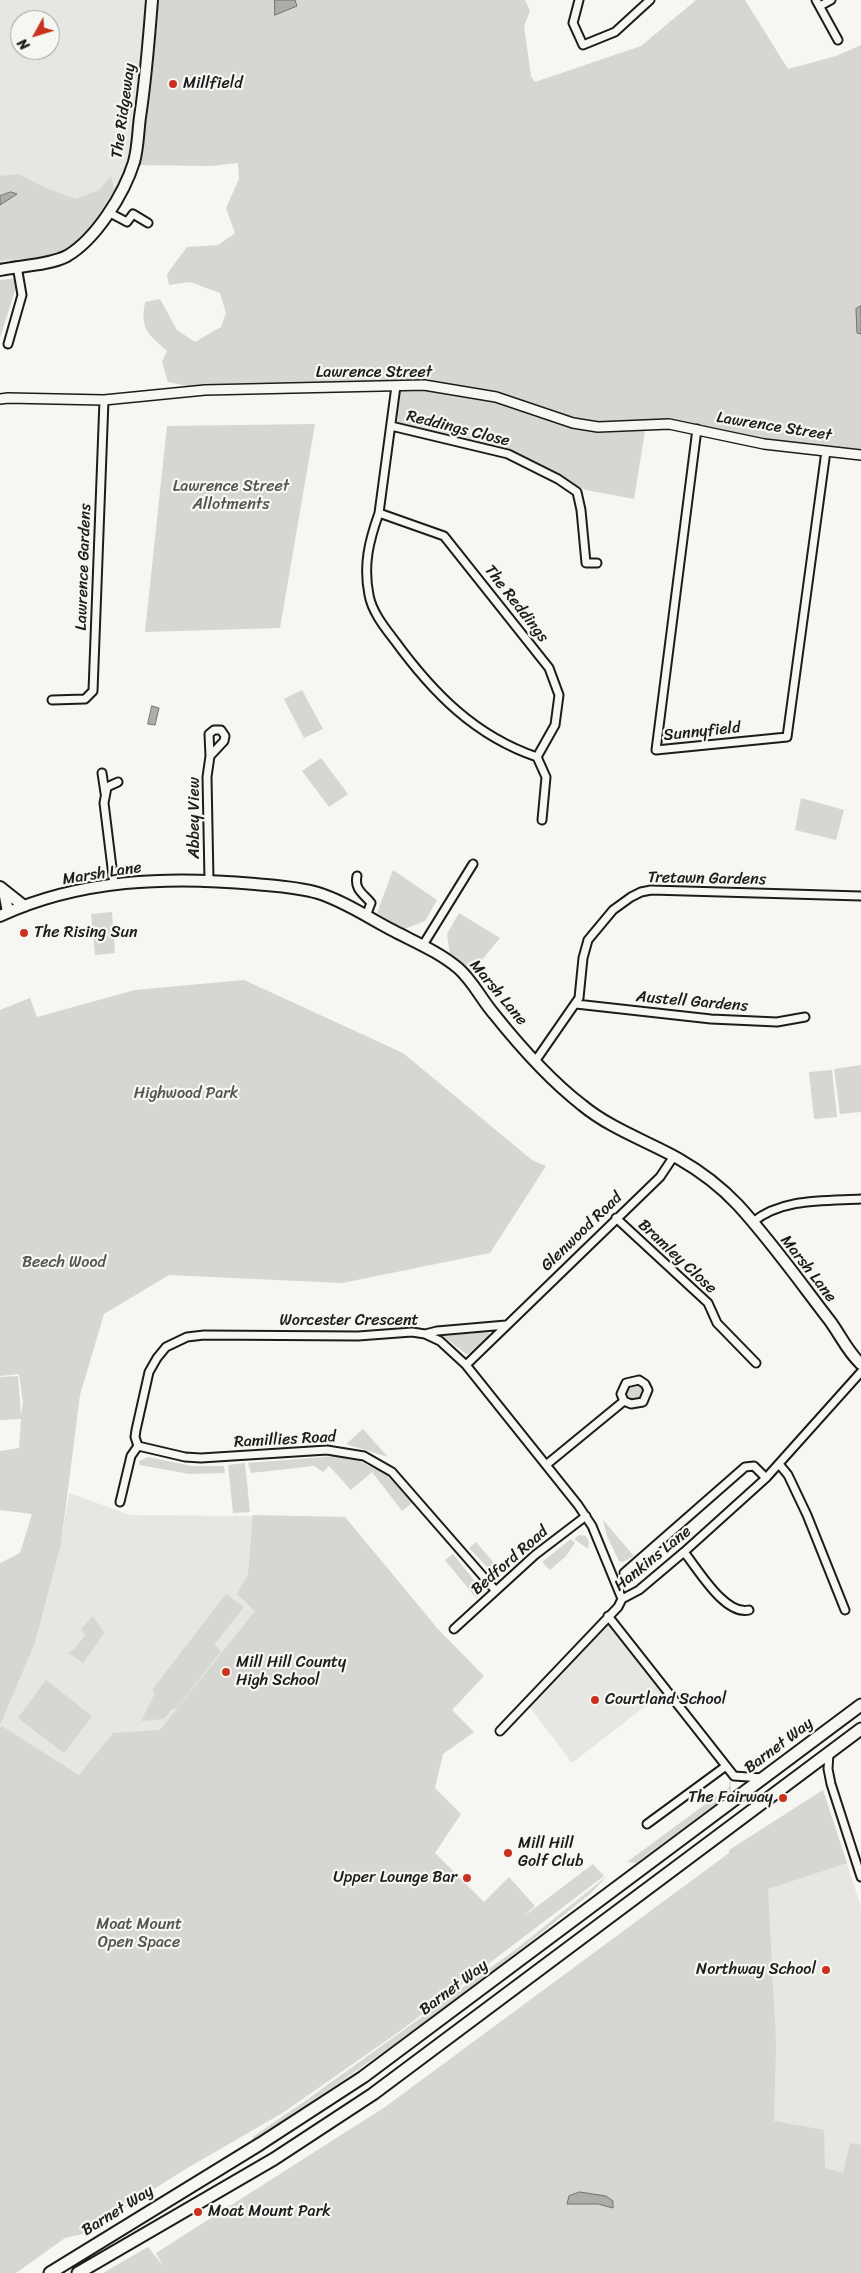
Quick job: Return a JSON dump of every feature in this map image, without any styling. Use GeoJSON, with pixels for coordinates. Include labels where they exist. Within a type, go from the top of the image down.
{"type":"FeatureCollection","features":[{"type":"Feature","properties":{"kind":"highway","name":"Barnet Way"},"geometry":{"type":"LineString","coordinates":[[50,2273],[260,2144],[362,2077],[861,1705]]}},
{"type":"Feature","properties":{"kind":"highway","name":"Barnet Way"},"geometry":{"type":"LineString","coordinates":[[78,2273],[274,2159],[373,2094],[861,1729]]}},
{"type":"Feature","properties":{"kind":"main road","name":"The Ridgeway"},"geometry":{"type":"LineString","coordinates":[[0,270],[60,259],[68,255],[100,226],[128,179],[134,160],[146,79],[152,0]]}},
{"type":"Feature","properties":{"kind":"main road","name":"Marsh Lane"},"geometry":{"type":"LineString","coordinates":[[4,914],[67,893],[114,884],[177,879],[289,887],[330,897],[423,946],[457,968],[469,979],[494,1014],[581,1105],[605,1122],[674,1156],[725,1193],[753,1222],[833,1325],[850,1354],[861,1364]]}},
{"type":"Feature","properties":{"kind":"main road"},"geometry":{"type":"LineString","coordinates":[[2,889],[24,906]]}},
{"type":"Feature","properties":{"kind":"main road"},"geometry":{"type":"LineString","coordinates":[[2,889],[4,914]]}},
{"type":"Feature","properties":{"kind":"street"},"geometry":{"type":"LineString","coordinates":[[579,0],[572,23],[583,45],[615,32],[650,0]]}},
{"type":"Feature","properties":{"kind":"street"},"geometry":{"type":"LineString","coordinates":[[831,0],[818,3],[838,40]]}},
{"type":"Feature","properties":{"kind":"street"},"geometry":{"type":"LineString","coordinates":[[108,212],[127,222],[133,214],[148,223]]}},
{"type":"Feature","properties":{"kind":"street"},"geometry":{"type":"LineString","coordinates":[[8,344],[22,295],[17,266]]}},
{"type":"Feature","properties":{"kind":"street","name":"Lawrence Street"},"geometry":{"type":"LineString","coordinates":[[0,399],[104,400],[205,390],[424,385],[496,397],[574,423],[598,427],[668,424],[764,444],[861,455]]}},
{"type":"Feature","properties":{"kind":"street"},"geometry":{"type":"LineString","coordinates":[[396,386],[379,513],[369,541],[366,569],[369,597],[382,624],[415,669],[447,704],[510,748],[537,757],[546,777],[542,820]]}},
{"type":"Feature","properties":{"kind":"street","name":"Lawrence Gardens"},"geometry":{"type":"LineString","coordinates":[[52,700],[86,700],[93,691],[104,400]]}},
{"type":"Feature","properties":{"kind":"street","name":"Reddings Close"},"geometry":{"type":"LineString","coordinates":[[391,426],[508,454],[558,479],[577,492],[582,510],[586,563],[597,563]]}},
{"type":"Feature","properties":{"kind":"street","name":"Sunnyfield"},"geometry":{"type":"LineString","coordinates":[[697,429],[656,750],[787,737],[826,451]]}},
{"type":"Feature","properties":{"kind":"street","name":"The Reddings"},"geometry":{"type":"LineString","coordinates":[[379,513],[444,536],[549,668],[559,695],[555,725],[537,757]]}},
{"type":"Feature","properties":{"kind":"street","name":"Abbey View"},"geometry":{"type":"LineString","coordinates":[[208,880],[207,777],[210,756]]}},
{"type":"Feature","properties":{"kind":"street"},"geometry":{"type":"LineString","coordinates":[[102,773],[114,884]]}},
{"type":"Feature","properties":{"kind":"street"},"geometry":{"type":"LineString","coordinates":[[105,794],[111,784],[118,782]]}},
{"type":"Feature","properties":{"kind":"street"},"geometry":{"type":"LineString","coordinates":[[423,946],[473,864]]}},
{"type":"Feature","properties":{"kind":"street"},"geometry":{"type":"LineString","coordinates":[[357,876],[356,883],[358,889],[370,903],[366,916]]}},
{"type":"Feature","properties":{"kind":"street","name":"Tretawn Gardens"},"geometry":{"type":"LineString","coordinates":[[536,1060],[579,998],[583,958],[588,940],[613,910],[641,892],[861,896]]}},
{"type":"Feature","properties":{"kind":"street","name":"Austell Gardens"},"geometry":{"type":"LineString","coordinates":[[576,1004],[710,1019],[778,1022],[805,1017]]}},
{"type":"Feature","properties":{"kind":"street","name":"Glenwood Road"},"geometry":{"type":"LineString","coordinates":[[466,1365],[660,1177],[674,1156]]}},
{"type":"Feature","properties":{"kind":"street"},"geometry":{"type":"LineString","coordinates":[[753,1222],[760,1216],[786,1205],[861,1199]]}},
{"type":"Feature","properties":{"kind":"street","name":"Bramley Close"},"geometry":{"type":"LineString","coordinates":[[616,1218],[708,1303],[717,1323],[756,1363]]}},
{"type":"Feature","properties":{"kind":"street"},"geometry":{"type":"LineString","coordinates":[[425,1334],[436,1331],[506,1325]]}},
{"type":"Feature","properties":{"kind":"street","name":"Worcester Crescent"},"geometry":{"type":"LineString","coordinates":[[138,1446],[135,1437],[136,1430],[149,1372],[166,1347],[187,1337],[204,1335],[358,1336],[412,1332],[425,1334],[446,1345],[466,1365],[586,1516],[622,1599]]}},
{"type":"Feature","properties":{"kind":"street","name":"Hankins Lane"},"geometry":{"type":"LineString","coordinates":[[500,1731],[618,1607],[622,1599],[639,1590],[728,1515],[766,1478],[861,1372]]}},
{"type":"Feature","properties":{"kind":"street"},"geometry":{"type":"LineString","coordinates":[[546,1465],[624,1401]]}},
{"type":"Feature","properties":{"kind":"street"},"geometry":{"type":"LineString","coordinates":[[120,1502],[131,1456],[138,1446]]}},
{"type":"Feature","properties":{"kind":"street","name":"Ramillies Road"},"geometry":{"type":"LineString","coordinates":[[138,1446],[185,1457],[201,1458],[327,1450],[364,1456],[392,1472],[495,1590]]}},
{"type":"Feature","properties":{"kind":"street"},"geometry":{"type":"LineString","coordinates":[[779,1464],[788,1475],[807,1515],[845,1610]]}},
{"type":"Feature","properties":{"kind":"street","name":"Hankins Lane"},"geometry":{"type":"LineString","coordinates":[[624,1573],[745,1467],[754,1466],[766,1478]]}},
{"type":"Feature","properties":{"kind":"street","name":"Bedford Road"},"geometry":{"type":"LineString","coordinates":[[454,1629],[535,1555],[586,1516]]}},
{"type":"Feature","properties":{"kind":"street"},"geometry":{"type":"LineString","coordinates":[[684,1552],[725,1602],[737,1610],[749,1610]]}},
{"type":"Feature","properties":{"kind":"street"},"geometry":{"type":"LineString","coordinates":[[608,1616],[734,1776],[762,1778]]}},
{"type":"Feature","properties":{"kind":"street"},"geometry":{"type":"LineString","coordinates":[[829,1753],[828,1769],[831,1784],[860,1868],[861,1877]]}},
{"type":"Feature","properties":{"kind":"street","name":"Barnet Way"},"geometry":{"type":"LineString","coordinates":[[646,1824],[726,1766]]}},
{"type":"Feature","properties":{"kind":"shaded area"},"geometry":{"type":"Polygon","coordinates":[[[0,0],[152,0],[134,160],[100,226],[68,255],[0,270],[0,0]]]}},
{"type":"Feature","properties":{"kind":"shaded area"},"geometry":{"type":"Polygon","coordinates":[[[275,0],[295,0],[297,6],[275,15],[275,0]]]}},
{"type":"Feature","properties":{"kind":"shaded area"},"geometry":{"type":"Polygon","coordinates":[[[11,192],[17,194],[0,205],[0,196],[11,192]]]}},
{"type":"Feature","properties":{"kind":"shaded area"},"geometry":{"type":"Polygon","coordinates":[[[861,306],[861,334],[857,333],[856,309],[861,306]]]}},
{"type":"Feature","properties":{"kind":"shaded area"},"geometry":{"type":"Polygon","coordinates":[[[152,706],[159,708],[155,725],[148,724],[152,706]]]}},
{"type":"Feature","properties":{"kind":"shaded area","name":"Mill Hill County High School"},"geometry":{"type":"Polygon","coordinates":[[[69,1493],[130,1515],[345,1517],[435,1625],[374,1733],[113,1733],[80,1775],[0,1727],[35,1643],[61,1544],[69,1493]]]}},
{"type":"Feature","properties":{"kind":"shaded area","name":"Courtland School"},"geometry":{"type":"Polygon","coordinates":[[[608,1625],[662,1693],[572,1763],[529,1706],[608,1625]]]}},
{"type":"Feature","properties":{"kind":"shaded area"},"geometry":{"type":"Polygon","coordinates":[[[823,1790],[861,1907],[861,2188],[822,2180],[771,2129],[730,1851],[823,1790]]]}},
{"type":"Feature","properties":{"kind":"shaded area"},"geometry":{"type":"Polygon","coordinates":[[[580,2192],[606,2196],[613,2201],[613,2208],[598,2204],[567,2204],[569,2196],[580,2192]]]}},
{"type":"Feature","properties":{"kind":"green space"},"geometry":{"type":"Polygon","coordinates":[[[151,0],[525,0],[530,11],[524,26],[531,76],[535,82],[641,46],[696,0],[745,0],[788,69],[836,56],[861,45],[861,453],[826,451],[697,429],[646,425],[634,499],[586,490],[507,454],[397,423],[401,386],[205,390],[168,382],[162,362],[167,351],[147,330],[144,319],[145,302],[160,299],[177,330],[195,342],[221,327],[226,313],[220,293],[190,282],[169,285],[167,274],[187,247],[218,245],[235,233],[226,208],[239,179],[238,163],[211,166],[131,165],[151,0]]]}},
{"type":"Feature","properties":{"kind":"green space"},"geometry":{"type":"Polygon","coordinates":[[[18,174],[75,199],[99,190],[111,176],[114,190],[89,228],[73,247],[64,253],[48,258],[0,261],[0,176],[18,174]]]}},
{"type":"Feature","properties":{"kind":"green space"},"geometry":{"type":"Polygon","coordinates":[[[19,278],[0,338],[0,280],[19,278]]]}},
{"type":"Feature","properties":{"kind":"green space","name":"Lawrence Street Allotments"},"geometry":{"type":"Polygon","coordinates":[[[315,424],[280,628],[145,632],[167,426],[315,424]]]}},
{"type":"Feature","properties":{"kind":"green space"},"geometry":{"type":"Polygon","coordinates":[[[302,690],[323,729],[304,738],[284,699],[302,690]]]}},
{"type":"Feature","properties":{"kind":"green space"},"geometry":{"type":"Polygon","coordinates":[[[321,758],[348,794],[329,807],[302,771],[321,758]]]}},
{"type":"Feature","properties":{"kind":"green space"},"geometry":{"type":"Polygon","coordinates":[[[801,798],[844,810],[836,840],[795,830],[801,798]]]}},
{"type":"Feature","properties":{"kind":"green space"},"geometry":{"type":"Polygon","coordinates":[[[393,870],[437,900],[425,921],[404,929],[377,913],[393,870]]]}},
{"type":"Feature","properties":{"kind":"green space"},"geometry":{"type":"Polygon","coordinates":[[[112,912],[115,953],[95,955],[91,914],[112,912]]]}},
{"type":"Feature","properties":{"kind":"green space"},"geometry":{"type":"Polygon","coordinates":[[[459,913],[500,938],[471,973],[450,956],[447,934],[459,913]]]}},
{"type":"Feature","properties":{"kind":"green space"},"geometry":{"type":"Polygon","coordinates":[[[244,980],[403,1053],[532,1160],[546,1166],[490,1253],[342,1283],[169,1275],[104,1314],[80,1395],[61,1544],[35,1643],[0,1726],[0,1563],[20,1553],[32,1514],[0,1510],[0,1451],[19,1448],[21,1419],[0,1420],[0,1377],[18,1376],[21,1415],[23,1403],[19,1374],[0,1376],[0,1010],[30,998],[37,1017],[135,990],[244,980]]]}},
{"type":"Feature","properties":{"kind":"green space"},"geometry":{"type":"Polygon","coordinates":[[[861,1065],[861,1112],[840,1114],[834,1069],[861,1065]]]}},
{"type":"Feature","properties":{"kind":"green space"},"geometry":{"type":"Polygon","coordinates":[[[832,1070],[837,1117],[814,1119],[809,1072],[832,1070]]]}},
{"type":"Feature","properties":{"kind":"green space"},"geometry":{"type":"Polygon","coordinates":[[[486,1332],[491,1334],[470,1353],[466,1354],[443,1336],[486,1332]]]}},
{"type":"Feature","properties":{"kind":"green space"},"geometry":{"type":"Polygon","coordinates":[[[635,1385],[641,1387],[643,1393],[641,1399],[635,1401],[629,1399],[627,1393],[629,1387],[635,1385]]]}},
{"type":"Feature","properties":{"kind":"green space"},"geometry":{"type":"Polygon","coordinates":[[[363,1429],[388,1457],[346,1444],[363,1429]]]}},
{"type":"Feature","properties":{"kind":"green space"},"geometry":{"type":"Polygon","coordinates":[[[348,1455],[375,1469],[379,1466],[412,1503],[402,1511],[372,1472],[351,1490],[329,1466],[323,1472],[314,1466],[251,1473],[248,1463],[348,1455]]]}},
{"type":"Feature","properties":{"kind":"green space"},"geometry":{"type":"Polygon","coordinates":[[[148,1457],[192,1466],[224,1466],[225,1473],[189,1474],[140,1465],[139,1461],[148,1457]]]}},
{"type":"Feature","properties":{"kind":"green space"},"geometry":{"type":"Polygon","coordinates":[[[245,1463],[250,1512],[233,1513],[228,1465],[245,1463]]]}},
{"type":"Feature","properties":{"kind":"green space","name":"Moat Mount Open Space"},"geometry":{"type":"Polygon","coordinates":[[[253,1515],[345,1517],[436,1627],[484,1676],[452,1710],[474,1732],[443,1754],[435,1788],[461,1814],[435,1853],[484,1902],[509,1877],[535,1906],[523,1917],[593,1864],[604,1876],[400,2031],[284,2112],[184,2170],[83,2234],[65,2238],[16,2273],[0,2273],[0,1727],[2,1726],[79,1775],[113,1733],[160,1730],[255,1611],[237,1594],[248,1574],[253,1515]]]}},
{"type":"Feature","properties":{"kind":"green space"},"geometry":{"type":"Polygon","coordinates":[[[603,1520],[634,1556],[623,1562],[619,1561],[607,1536],[603,1520]]]}},
{"type":"Feature","properties":{"kind":"green space"},"geometry":{"type":"Polygon","coordinates":[[[579,1535],[586,1536],[589,1542],[588,1549],[574,1539],[579,1535]]]}},
{"type":"Feature","properties":{"kind":"green space"},"geometry":{"type":"Polygon","coordinates":[[[571,1539],[575,1543],[565,1557],[550,1570],[542,1562],[571,1539]]]}},
{"type":"Feature","properties":{"kind":"green space"},"geometry":{"type":"Polygon","coordinates":[[[476,1542],[501,1571],[495,1575],[469,1548],[476,1542]]]}},
{"type":"Feature","properties":{"kind":"green space"},"geometry":{"type":"Polygon","coordinates":[[[453,1554],[482,1590],[476,1598],[445,1560],[453,1554]]]}},
{"type":"Feature","properties":{"kind":"green space","name":"Mill Hill County High School"},"geometry":{"type":"Polygon","coordinates":[[[226,1594],[244,1607],[214,1645],[221,1651],[176,1709],[173,1708],[164,1719],[141,1721],[155,1693],[152,1690],[226,1594]]]}},
{"type":"Feature","properties":{"kind":"green space"},"geometry":{"type":"Polygon","coordinates":[[[93,1616],[104,1633],[83,1663],[67,1652],[74,1650],[85,1635],[81,1629],[93,1616]]]}},
{"type":"Feature","properties":{"kind":"green space"},"geometry":{"type":"Polygon","coordinates":[[[46,1680],[92,1716],[64,1753],[18,1718],[46,1680]]]}},
{"type":"Feature","properties":{"kind":"green space"},"geometry":{"type":"Polygon","coordinates":[[[731,1780],[731,1792],[729,1794],[636,1863],[627,1862],[730,1786],[731,1780]]]}},
{"type":"Feature","properties":{"kind":"green space"},"geometry":{"type":"Polygon","coordinates":[[[823,1790],[847,1863],[768,1889],[776,2042],[774,2121],[824,2130],[825,2168],[843,2173],[850,2143],[861,2145],[861,2273],[103,2273],[148,2247],[164,2267],[156,2253],[385,2107],[729,1853],[729,1850],[823,1790]]]}},
{"type":"Feature","properties":{"kind":"green space"},"geometry":{"type":"Polygon","coordinates":[[[607,1876],[590,1894],[508,1960],[424,2023],[295,2113],[251,2141],[254,2136],[515,1950],[607,1876]]]}},
{"type":"Feature","properties":{"kind":"place","name":"Millfield"},"geometry":{"type":"Point","coordinates":[173,84]}},
{"type":"Feature","properties":{"kind":"place","name":"The Rising Sun"},"geometry":{"type":"Point","coordinates":[24,933]}},
{"type":"Feature","properties":{"kind":"place","name":"Mill Hill County High School"},"geometry":{"type":"Point","coordinates":[226,1672]}},
{"type":"Feature","properties":{"kind":"place","name":"Courtland School"},"geometry":{"type":"Point","coordinates":[595,1700]}},
{"type":"Feature","properties":{"kind":"place","name":"The Fairway"},"geometry":{"type":"Point","coordinates":[783,1798]}},
{"type":"Feature","properties":{"kind":"place","name":"Mill Hill Golf Club"},"geometry":{"type":"Point","coordinates":[508,1853]}},
{"type":"Feature","properties":{"kind":"place","name":"Upper Lounge Bar"},"geometry":{"type":"Point","coordinates":[467,1878]}},
{"type":"Feature","properties":{"kind":"place","name":"Northway School"},"geometry":{"type":"Point","coordinates":[826,1970]}},
{"type":"Feature","properties":{"kind":"place","name":"Moat Mount Park"},"geometry":{"type":"Point","coordinates":[198,2212]}},
{"type":"Feature","properties":{"kind":"park label","name":"Highwood Park"},"geometry":{"type":"Point","coordinates":[186,1094]}},
{"type":"Feature","properties":{"kind":"park label","name":"Beech Wood"},"geometry":{"type":"Point","coordinates":[64,1263]}}]}
